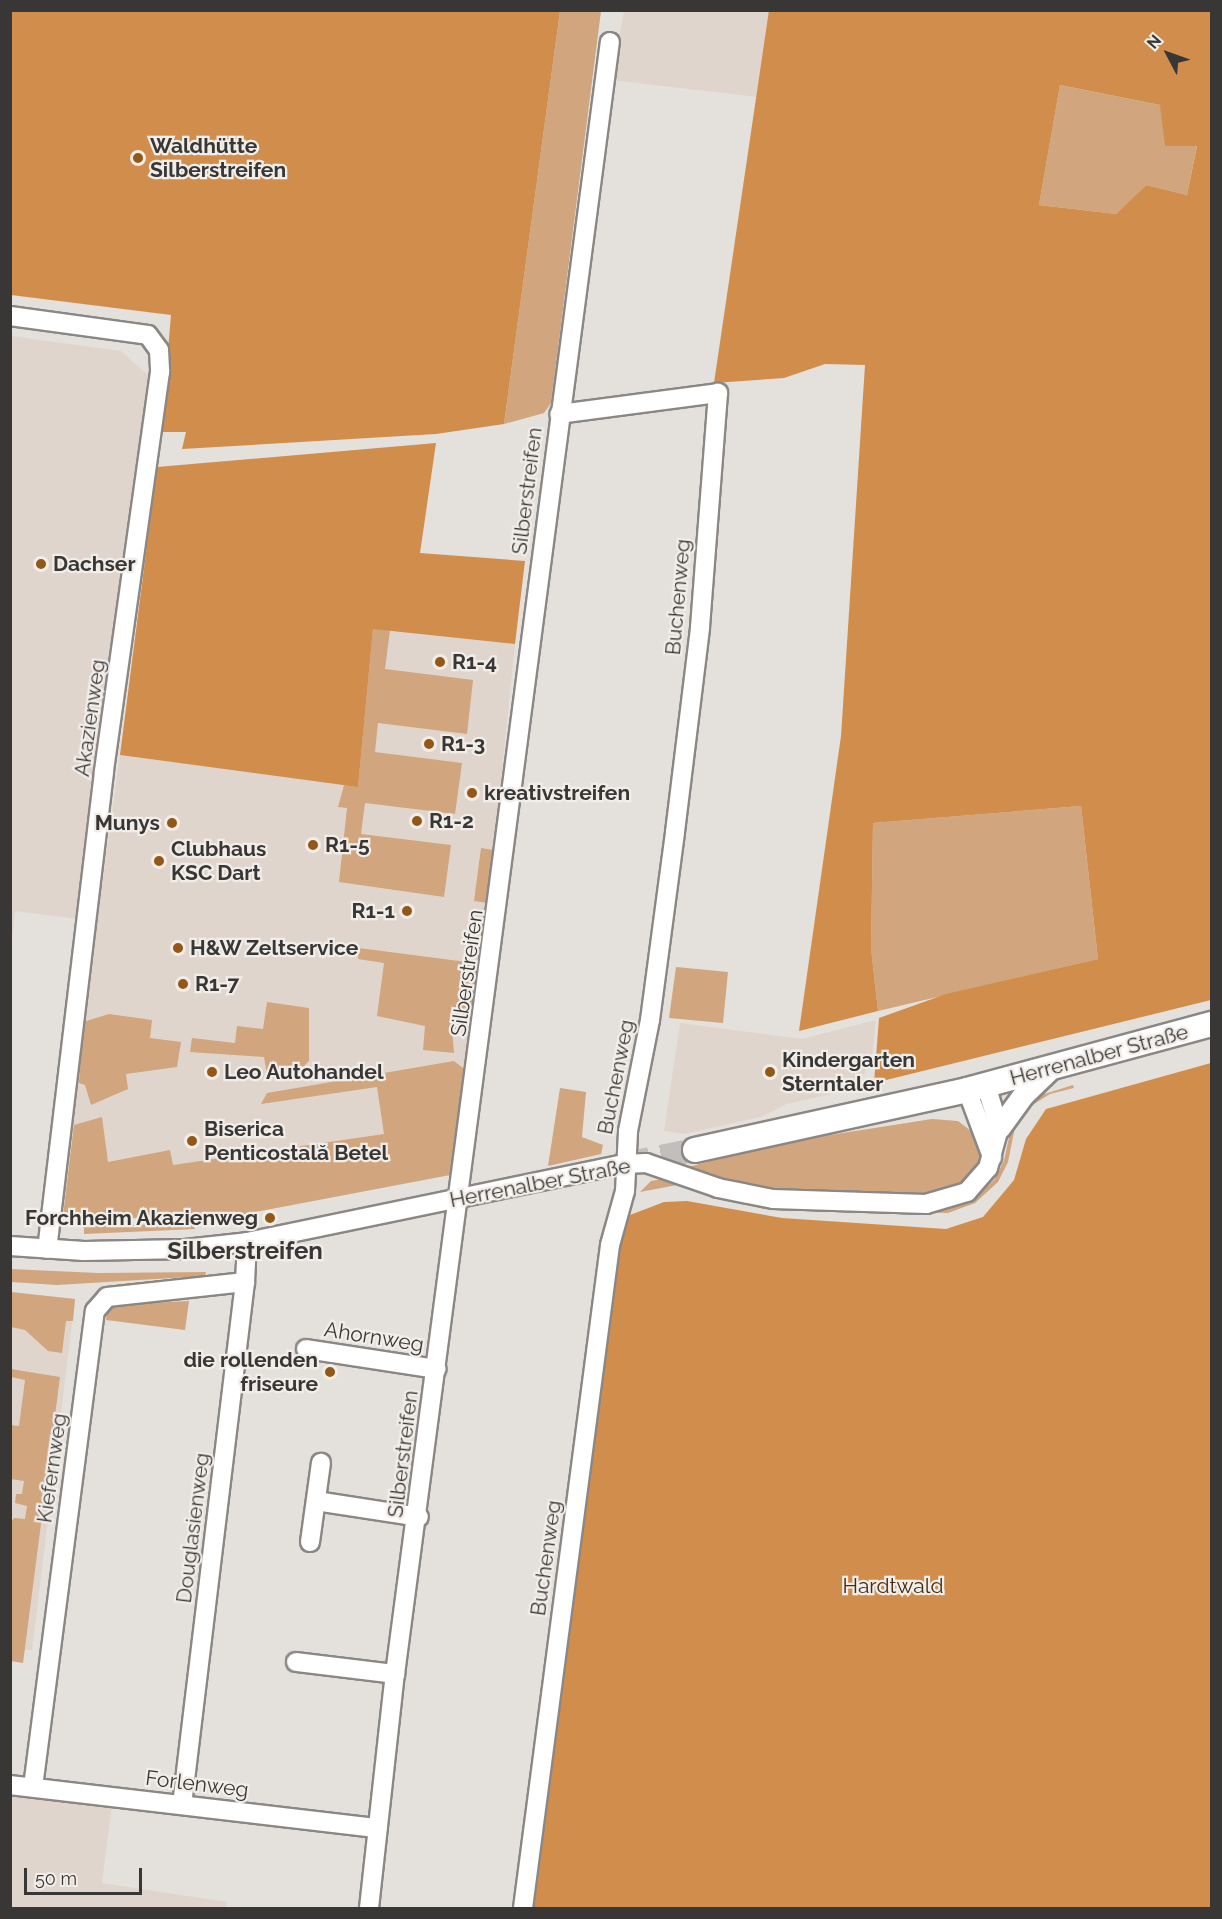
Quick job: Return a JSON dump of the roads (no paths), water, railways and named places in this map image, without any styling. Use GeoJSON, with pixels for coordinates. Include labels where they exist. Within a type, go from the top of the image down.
{"type":"FeatureCollection","features":[{"type":"Feature","properties":{"kind":"main road","name":"Herrenalber Straße"},"geometry":{"type":"LineString","coordinates":[[695,1150],[976,1088],[1212,1024]]}},
{"type":"Feature","properties":{"kind":"street","name":"Silberstreifen"},"geometry":{"type":"LineString","coordinates":[[369,1908],[395,1674],[418,1517],[458,1198],[495,942],[559,414],[610,42]]}},
{"type":"Feature","properties":{"kind":"street","name":"Akazienweg"},"geometry":{"type":"LineString","coordinates":[[10,316],[148,335],[159,350],[160,372],[104,772],[47,1249]]}},
{"type":"Feature","properties":{"kind":"street","name":"Buchenweg"},"geometry":{"type":"LineString","coordinates":[[523,1908],[609,1257],[625,1191],[625,1164],[650,1020],[676,822],[700,627],[718,393],[559,414]]}},
{"type":"Feature","properties":{"kind":"street"},"geometry":{"type":"LineString","coordinates":[[999,1128],[1023,1095],[1051,1068]]}},
{"type":"Feature","properties":{"kind":"street","name":"Herrenalber Straße"},"geometry":{"type":"LineString","coordinates":[[10,1246],[47,1249],[246,1249],[458,1198],[625,1164],[646,1163],[754,1196],[909,1204],[945,1200],[967,1192],[983,1177],[992,1158],[999,1128],[976,1088]]}},
{"type":"Feature","properties":{"kind":"street"},"geometry":{"type":"LineString","coordinates":[[976,1088],[992,1158]]}},
{"type":"Feature","properties":{"kind":"street","name":"Douglasienweg"},"geometry":{"type":"LineString","coordinates":[[182,1805],[245,1282],[246,1249]]}},
{"type":"Feature","properties":{"kind":"street","name":"Kiefernweg"},"geometry":{"type":"LineString","coordinates":[[33,1787],[95,1311],[107,1297],[245,1282]]}},
{"type":"Feature","properties":{"kind":"street","name":"Ahornweg"},"geometry":{"type":"LineString","coordinates":[[306,1349],[436,1369]]}},
{"type":"Feature","properties":{"kind":"street"},"geometry":{"type":"LineString","coordinates":[[310,1542],[321,1462]]}},
{"type":"Feature","properties":{"kind":"street"},"geometry":{"type":"LineString","coordinates":[[316,1501],[418,1517]]}},
{"type":"Feature","properties":{"kind":"street"},"geometry":{"type":"LineString","coordinates":[[296,1662],[395,1674]]}},
{"type":"Feature","properties":{"kind":"street","name":"Forlenweg"},"geometry":{"type":"LineString","coordinates":[[10,1785],[377,1828]]}},
{"type":"Feature","properties":{"kind":"tunnel"},"geometry":{"type":"LineString","coordinates":[[626,1164],[695,1150]]}},
{"type":"Feature","properties":{"kind":"place","name":"Waldhütte Silberstreifen"},"geometry":{"type":"Point","coordinates":[138,158]}},
{"type":"Feature","properties":{"kind":"place","name":"Dachser"},"geometry":{"type":"Point","coordinates":[41,564]}},
{"type":"Feature","properties":{"kind":"place","name":"R1-4"},"geometry":{"type":"Point","coordinates":[440,662]}},
{"type":"Feature","properties":{"kind":"place","name":"R1-3"},"geometry":{"type":"Point","coordinates":[429,744]}},
{"type":"Feature","properties":{"kind":"place","name":"kreativstreifen"},"geometry":{"type":"Point","coordinates":[472,793]}},
{"type":"Feature","properties":{"kind":"place","name":"R1-2"},"geometry":{"type":"Point","coordinates":[417,821]}},
{"type":"Feature","properties":{"kind":"place","name":"Munys"},"geometry":{"type":"Point","coordinates":[172,823]}},
{"type":"Feature","properties":{"kind":"place","name":"R1-5"},"geometry":{"type":"Point","coordinates":[313,845]}},
{"type":"Feature","properties":{"kind":"place","name":"Clubhaus KSC Dart"},"geometry":{"type":"Point","coordinates":[159,861]}},
{"type":"Feature","properties":{"kind":"place","name":"R1-1"},"geometry":{"type":"Point","coordinates":[407,911]}},
{"type":"Feature","properties":{"kind":"place","name":"H&W Zeltservice"},"geometry":{"type":"Point","coordinates":[178,948]}},
{"type":"Feature","properties":{"kind":"place","name":"R1-7"},"geometry":{"type":"Point","coordinates":[183,984]}},
{"type":"Feature","properties":{"kind":"place","name":"Leo Autohandel"},"geometry":{"type":"Point","coordinates":[212,1072]}},
{"type":"Feature","properties":{"kind":"place","name":"Kindergarten Sterntaler"},"geometry":{"type":"Point","coordinates":[770,1072]}},
{"type":"Feature","properties":{"kind":"place","name":"Biserica Penticostală Betel"},"geometry":{"type":"Point","coordinates":[192,1141]}},
{"type":"Feature","properties":{"kind":"place","name":"Forchheim Akazienweg"},"geometry":{"type":"Point","coordinates":[270,1218]}},
{"type":"Feature","properties":{"kind":"place","name":"die rollenden friseure"},"geometry":{"type":"Point","coordinates":[330,1372]}},
{"type":"Feature","properties":{"kind":"district","name":"Silberstreifen"},"geometry":{"type":"Point","coordinates":[245,1251]}},
{"type":"Feature","properties":{"kind":"park label","name":"Hardtwald"},"geometry":{"type":"Point","coordinates":[893,1586]}}]}
